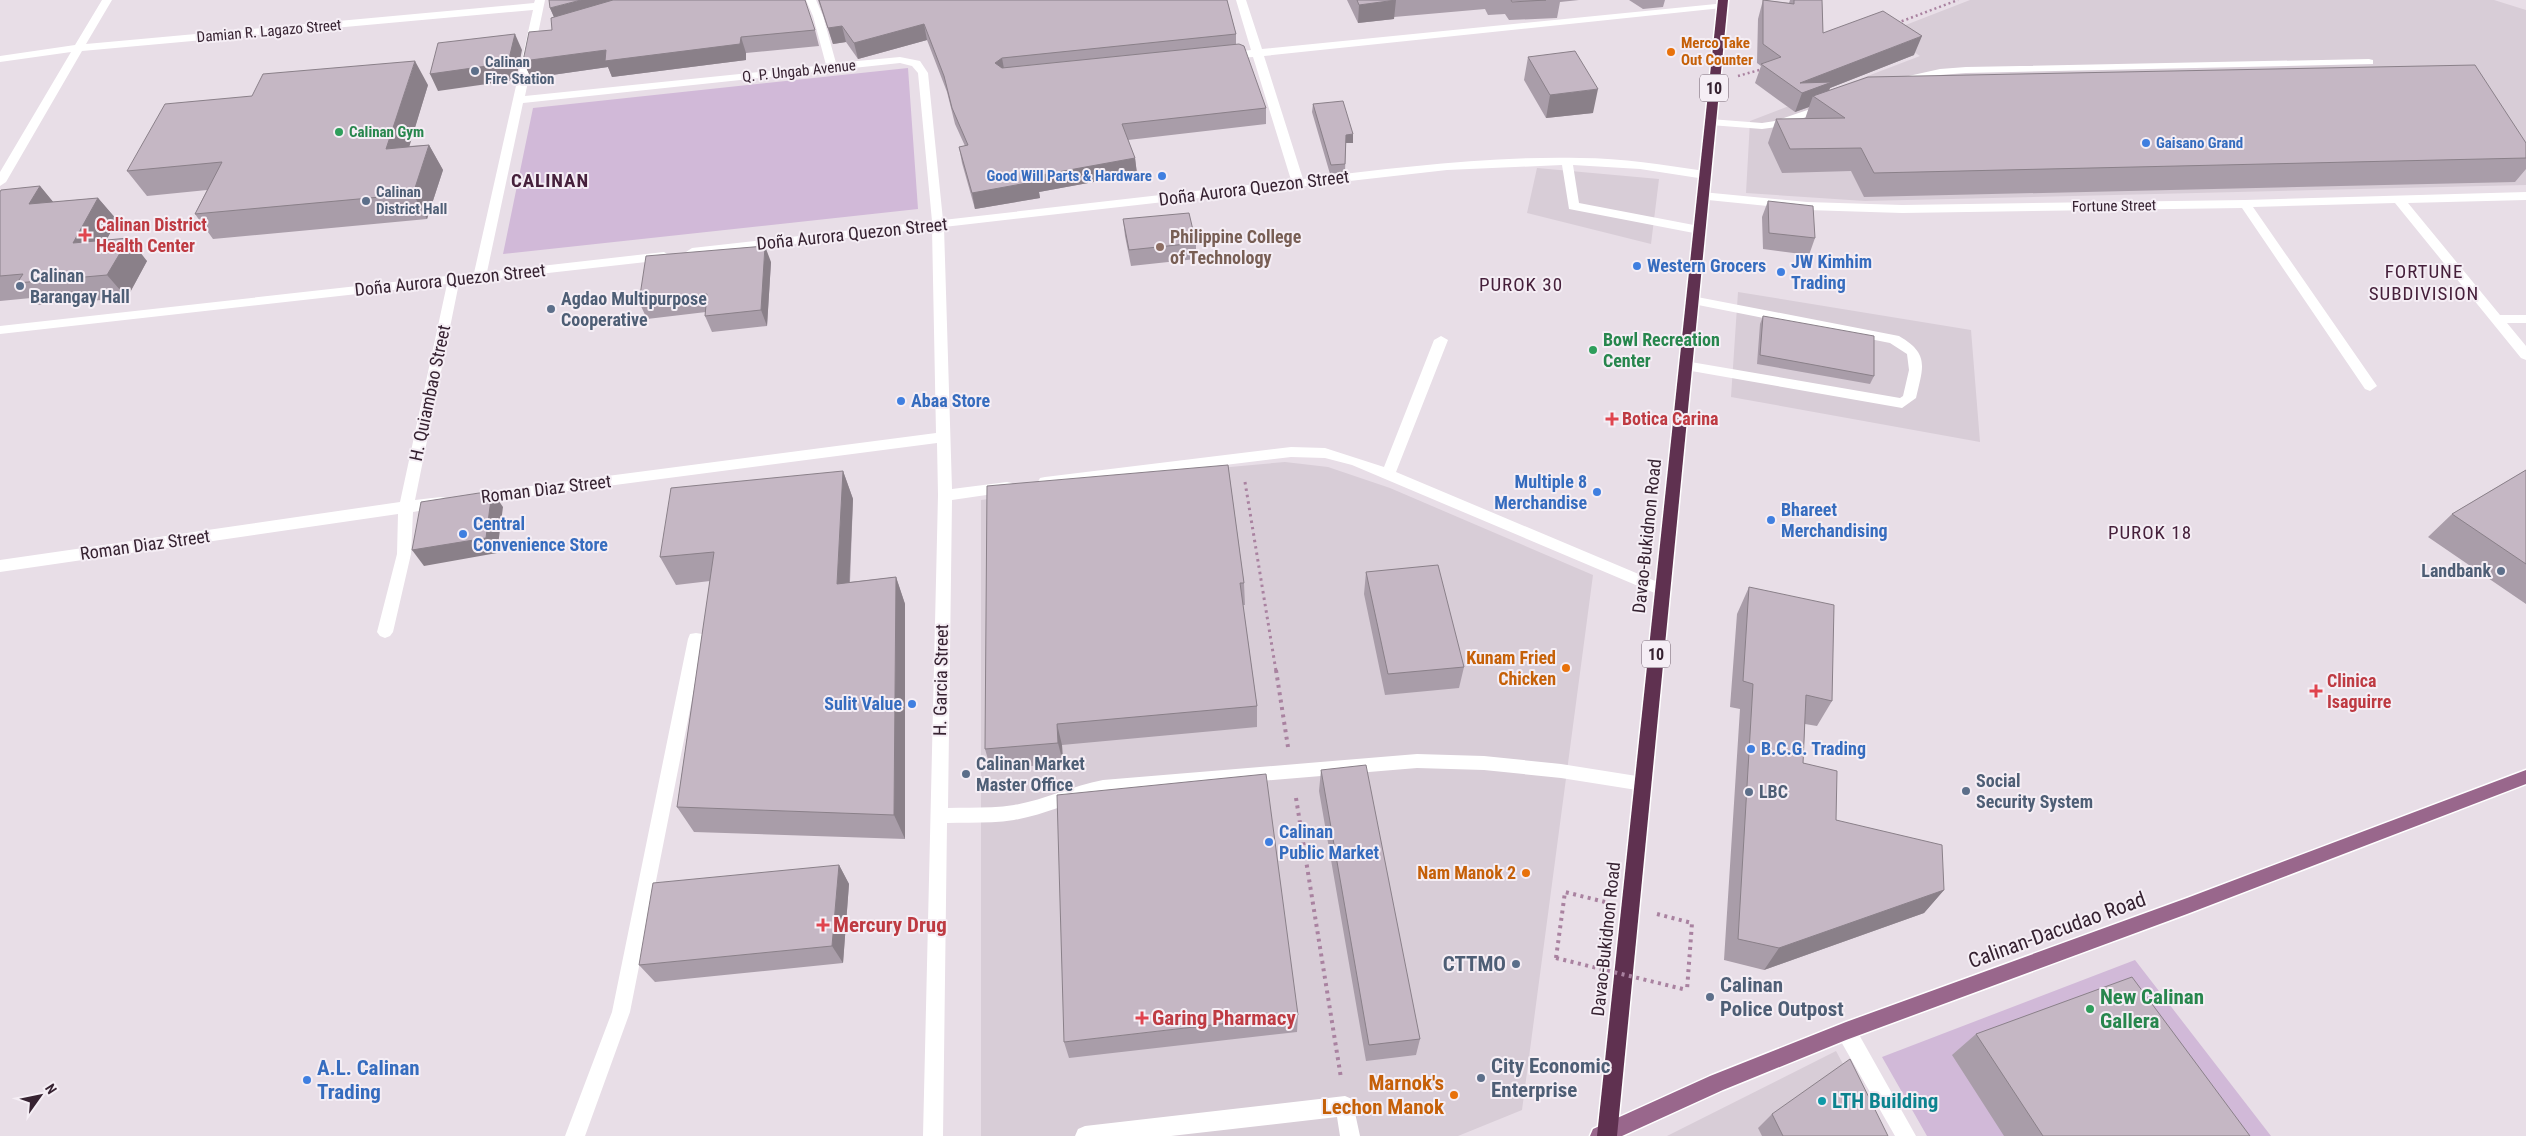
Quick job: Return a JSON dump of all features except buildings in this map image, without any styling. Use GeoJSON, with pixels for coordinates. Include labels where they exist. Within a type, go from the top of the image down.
{"type":"FeatureCollection","features":[{"type":"Feature","properties":{"kind":"highway","name":"Davao-Bukidnon Road"},"geometry":{"type":"LineString","coordinates":[[1605,1135],[1723,2]]}},
{"type":"Feature","properties":{"kind":"main road","name":"Calinan-Dacudao Road"},"geometry":{"type":"LineString","coordinates":[[1605,1135],[1725,1080],[1846,1031],[2187,906],[2526,777]]}},
{"type":"Feature","properties":{"kind":"street"},"geometry":{"type":"LineString","coordinates":[[0,182],[107,0]]}},
{"type":"Feature","properties":{"kind":"street"},"geometry":{"type":"LineString","coordinates":[[811,0],[818,16],[832,68]]}},
{"type":"Feature","properties":{"kind":"street"},"geometry":{"type":"LineString","coordinates":[[1241,0],[1298,183]]}},
{"type":"Feature","properties":{"kind":"street"},"geometry":{"type":"LineString","coordinates":[[1219,57],[1723,2]]}},
{"type":"Feature","properties":{"kind":"street"},"geometry":{"type":"LineString","coordinates":[[480,276],[518,100],[537,35],[540,3]]}},
{"type":"Feature","properties":{"kind":"street","name":"Damian R. Lagazo Street"},"geometry":{"type":"LineString","coordinates":[[0,59],[79,48],[540,3]]}},
{"type":"Feature","properties":{"kind":"street","name":"Q. P. Ungab Avenue"},"geometry":{"type":"LineString","coordinates":[[518,100],[900,60],[909,61],[921,67],[938,225]]}},
{"type":"Feature","properties":{"kind":"street"},"geometry":{"type":"LineString","coordinates":[[1887,85],[1919,75],[1966,70],[2369,62]]}},
{"type":"Feature","properties":{"kind":"street"},"geometry":{"type":"LineString","coordinates":[[1710,122],[1746,127],[1777,124],[1835,104]]}},
{"type":"Feature","properties":{"kind":"street"},"geometry":{"type":"LineString","coordinates":[[1567,162],[1572,206],[1699,230]]}},
{"type":"Feature","properties":{"kind":"street","name":"Doña Aurora Quezon Street"},"geometry":{"type":"LineString","coordinates":[[0,330],[1448,166],[1567,162],[1640,165],[1704,175]]}},
{"type":"Feature","properties":{"kind":"street","name":"Fortune Street"},"geometry":{"type":"LineString","coordinates":[[1702,196],[1851,209],[2245,204],[2526,196]]}},
{"type":"Feature","properties":{"kind":"street"},"geometry":{"type":"LineString","coordinates":[[2398,199],[2526,355]]}},
{"type":"Feature","properties":{"kind":"street"},"geometry":{"type":"LineString","coordinates":[[2245,204],[2370,386]]}},
{"type":"Feature","properties":{"kind":"street","name":"H. Garcia Street"},"geometry":{"type":"LineString","coordinates":[[932,1136],[945,495],[938,225]]}},
{"type":"Feature","properties":{"kind":"street","name":"H. Quiambao Street"},"geometry":{"type":"LineString","coordinates":[[385,632],[404,554],[406,507],[454,279]]}},
{"type":"Feature","properties":{"kind":"street"},"geometry":{"type":"LineString","coordinates":[[1685,366],[1902,403],[1909,398],[1917,361],[1914,352],[1894,339],[1692,300]]}},
{"type":"Feature","properties":{"kind":"street"},"geometry":{"type":"LineString","coordinates":[[2497,319],[2526,319]]}},
{"type":"Feature","properties":{"kind":"street"},"geometry":{"type":"LineString","coordinates":[[1388,474],[1442,340]]}},
{"type":"Feature","properties":{"kind":"street","name":"Roman Diaz Street"},"geometry":{"type":"LineString","coordinates":[[0,566],[406,507],[944,438]]}},
{"type":"Feature","properties":{"kind":"street"},"geometry":{"type":"LineString","coordinates":[[945,495],[1291,452],[1325,453],[1356,461],[1388,474],[1662,590]]}},
{"type":"Feature","properties":{"kind":"street"},"geometry":{"type":"LineString","coordinates":[[575,1136],[621,1012],[696,639]]}},
{"type":"Feature","properties":{"kind":"street"},"geometry":{"type":"LineString","coordinates":[[939,816],[1012,813],[1034,808],[1074,793],[1102,787],[1417,761],[1484,763],[1561,771],[1643,784]]}},
{"type":"Feature","properties":{"kind":"street"},"geometry":{"type":"LineString","coordinates":[[1846,1031],[1906,1136]]}},
{"type":"Feature","properties":{"kind":"street"},"geometry":{"type":"LineString","coordinates":[[1085,1136],[1345,1106],[1350,1136]]}},
{"type":"Feature","properties":{"kind":"path"},"geometry":{"type":"LineString","coordinates":[[1894,23],[1958,0]]}},
{"type":"Feature","properties":{"kind":"path"},"geometry":{"type":"LineString","coordinates":[[1715,74],[1746,75],[1771,66]]}},
{"type":"Feature","properties":{"kind":"path"},"geometry":{"type":"LineString","coordinates":[[1564,892],[1630,908],[1692,922],[1687,990],[1556,958],[1564,892]]}},
{"type":"Feature","properties":{"kind":"shaded area"},"geometry":{"type":"Polygon","coordinates":[[[1970,0],[2494,0],[2526,10],[2526,185],[1865,201],[1746,193],[1750,121],[1920,56],[1885,33],[1970,0]]]}},
{"type":"Feature","properties":{"kind":"shaded area"},"geometry":{"type":"Polygon","coordinates":[[[908,68],[918,209],[503,254],[533,108],[908,68]]]}},
{"type":"Feature","properties":{"kind":"shaded area"},"geometry":{"type":"Polygon","coordinates":[[[1537,168],[1659,179],[1651,244],[1527,213],[1537,168]]]}},
{"type":"Feature","properties":{"kind":"shaded area"},"geometry":{"type":"Polygon","coordinates":[[[1738,292],[1971,330],[1980,442],[1731,397],[1738,292]]]}},
{"type":"Feature","properties":{"kind":"shaded area","name":"Calinan Public Market"},"geometry":{"type":"Polygon","coordinates":[[[1285,462],[1328,467],[1390,488],[1593,575],[1522,1110],[1458,1136],[981,1136],[981,500],[1230,467],[1285,462]]]}},
{"type":"Feature","properties":{"kind":"shaded area","name":"New Calinan Gallera"},"geometry":{"type":"Polygon","coordinates":[[[2135,960],[2271,1136],[1927,1136],[1882,1057],[2135,960]]]}},
{"type":"Feature","properties":{"kind":"shaded area"},"geometry":{"type":"Polygon","coordinates":[[[1836,1051],[1882,1136],[1667,1136],[1836,1051]]]}},
{"type":"Feature","properties":{"kind":"place","name":"Merco Take Out Counter"},"geometry":{"type":"Point","coordinates":[1671,52]}},
{"type":"Feature","properties":{"kind":"place","name":"Calinan Fire Station"},"geometry":{"type":"Point","coordinates":[475,71]}},
{"type":"Feature","properties":{"kind":"place","name":"Calinan Gym"},"geometry":{"type":"Point","coordinates":[339,132]}},
{"type":"Feature","properties":{"kind":"place","name":"Gaisano Grand"},"geometry":{"type":"Point","coordinates":[2146,143]}},
{"type":"Feature","properties":{"kind":"place","name":"Good Will Parts & Hardware"},"geometry":{"type":"Point","coordinates":[1162,176]}},
{"type":"Feature","properties":{"kind":"place","name":"Calinan District Hall"},"geometry":{"type":"Point","coordinates":[366,201]}},
{"type":"Feature","properties":{"kind":"place","name":"Calinan District Health Center"},"geometry":{"type":"Point","coordinates":[85,235]}},
{"type":"Feature","properties":{"kind":"place","name":"Philippine College of Technology"},"geometry":{"type":"Point","coordinates":[1160,247]}},
{"type":"Feature","properties":{"kind":"place","name":"Western Grocers"},"geometry":{"type":"Point","coordinates":[1637,266]}},
{"type":"Feature","properties":{"kind":"place","name":"JW Kimhim Trading"},"geometry":{"type":"Point","coordinates":[1781,272]}},
{"type":"Feature","properties":{"kind":"place","name":"Calinan Barangay Hall"},"geometry":{"type":"Point","coordinates":[20,286]}},
{"type":"Feature","properties":{"kind":"place","name":"Agdao Multipurpose Cooperative"},"geometry":{"type":"Point","coordinates":[551,309]}},
{"type":"Feature","properties":{"kind":"place","name":"Bowl Recreation Center"},"geometry":{"type":"Point","coordinates":[1593,350]}},
{"type":"Feature","properties":{"kind":"place","name":"Abaa Store"},"geometry":{"type":"Point","coordinates":[901,401]}},
{"type":"Feature","properties":{"kind":"place","name":"Botica Carina"},"geometry":{"type":"Point","coordinates":[1612,419]}},
{"type":"Feature","properties":{"kind":"place","name":"Multiple 8 Merchandise"},"geometry":{"type":"Point","coordinates":[1597,492]}},
{"type":"Feature","properties":{"kind":"place","name":"Bhareet Merchandising"},"geometry":{"type":"Point","coordinates":[1771,520]}},
{"type":"Feature","properties":{"kind":"place","name":"Central Convenience Store"},"geometry":{"type":"Point","coordinates":[463,534]}},
{"type":"Feature","properties":{"kind":"place","name":"Landbank"},"geometry":{"type":"Point","coordinates":[2501,571]}},
{"type":"Feature","properties":{"kind":"place","name":"Kunam Fried Chicken"},"geometry":{"type":"Point","coordinates":[1566,668]}},
{"type":"Feature","properties":{"kind":"place","name":"Clinica Isaguirre"},"geometry":{"type":"Point","coordinates":[2316,691]}},
{"type":"Feature","properties":{"kind":"place","name":"Sulit Value"},"geometry":{"type":"Point","coordinates":[912,704]}},
{"type":"Feature","properties":{"kind":"place","name":"B.C.G. Trading"},"geometry":{"type":"Point","coordinates":[1751,749]}},
{"type":"Feature","properties":{"kind":"place","name":"Calinan Market Master Office"},"geometry":{"type":"Point","coordinates":[966,774]}},
{"type":"Feature","properties":{"kind":"place","name":"Social Security System"},"geometry":{"type":"Point","coordinates":[1966,791]}},
{"type":"Feature","properties":{"kind":"place","name":"LBC"},"geometry":{"type":"Point","coordinates":[1749,792]}},
{"type":"Feature","properties":{"kind":"place","name":"Calinan Public Market"},"geometry":{"type":"Point","coordinates":[1269,842]}},
{"type":"Feature","properties":{"kind":"place","name":"Nam Manok 2"},"geometry":{"type":"Point","coordinates":[1526,873]}},
{"type":"Feature","properties":{"kind":"place","name":"Mercury Drug"},"geometry":{"type":"Point","coordinates":[823,925]}},
{"type":"Feature","properties":{"kind":"place","name":"CTTMO"},"geometry":{"type":"Point","coordinates":[1516,964]}},
{"type":"Feature","properties":{"kind":"place","name":"Calinan Police Outpost"},"geometry":{"type":"Point","coordinates":[1710,997]}},
{"type":"Feature","properties":{"kind":"place","name":"New Calinan Gallera"},"geometry":{"type":"Point","coordinates":[2090,1009]}},
{"type":"Feature","properties":{"kind":"place","name":"Garing Pharmacy"},"geometry":{"type":"Point","coordinates":[1142,1018]}},
{"type":"Feature","properties":{"kind":"place","name":"City Economic Enterprise"},"geometry":{"type":"Point","coordinates":[1481,1078]}},
{"type":"Feature","properties":{"kind":"place","name":"A.L. Calinan Trading"},"geometry":{"type":"Point","coordinates":[307,1080]}},
{"type":"Feature","properties":{"kind":"place","name":"Marnok's Lechon Manok"},"geometry":{"type":"Point","coordinates":[1454,1095]}},
{"type":"Feature","properties":{"kind":"place","name":"LTH Building"},"geometry":{"type":"Point","coordinates":[1822,1101]}},
{"type":"Feature","properties":{"kind":"district","name":"CALINAN"},"geometry":{"type":"Point","coordinates":[550,180]}},
{"type":"Feature","properties":{"kind":"district","name":"FORTUNE SUBDIVISION"},"geometry":{"type":"Point","coordinates":[2424,282]}},
{"type":"Feature","properties":{"kind":"district","name":"PUROK 30"},"geometry":{"type":"Point","coordinates":[1521,284]}},
{"type":"Feature","properties":{"kind":"district","name":"PUROK 18"},"geometry":{"type":"Point","coordinates":[2150,532]}}]}
